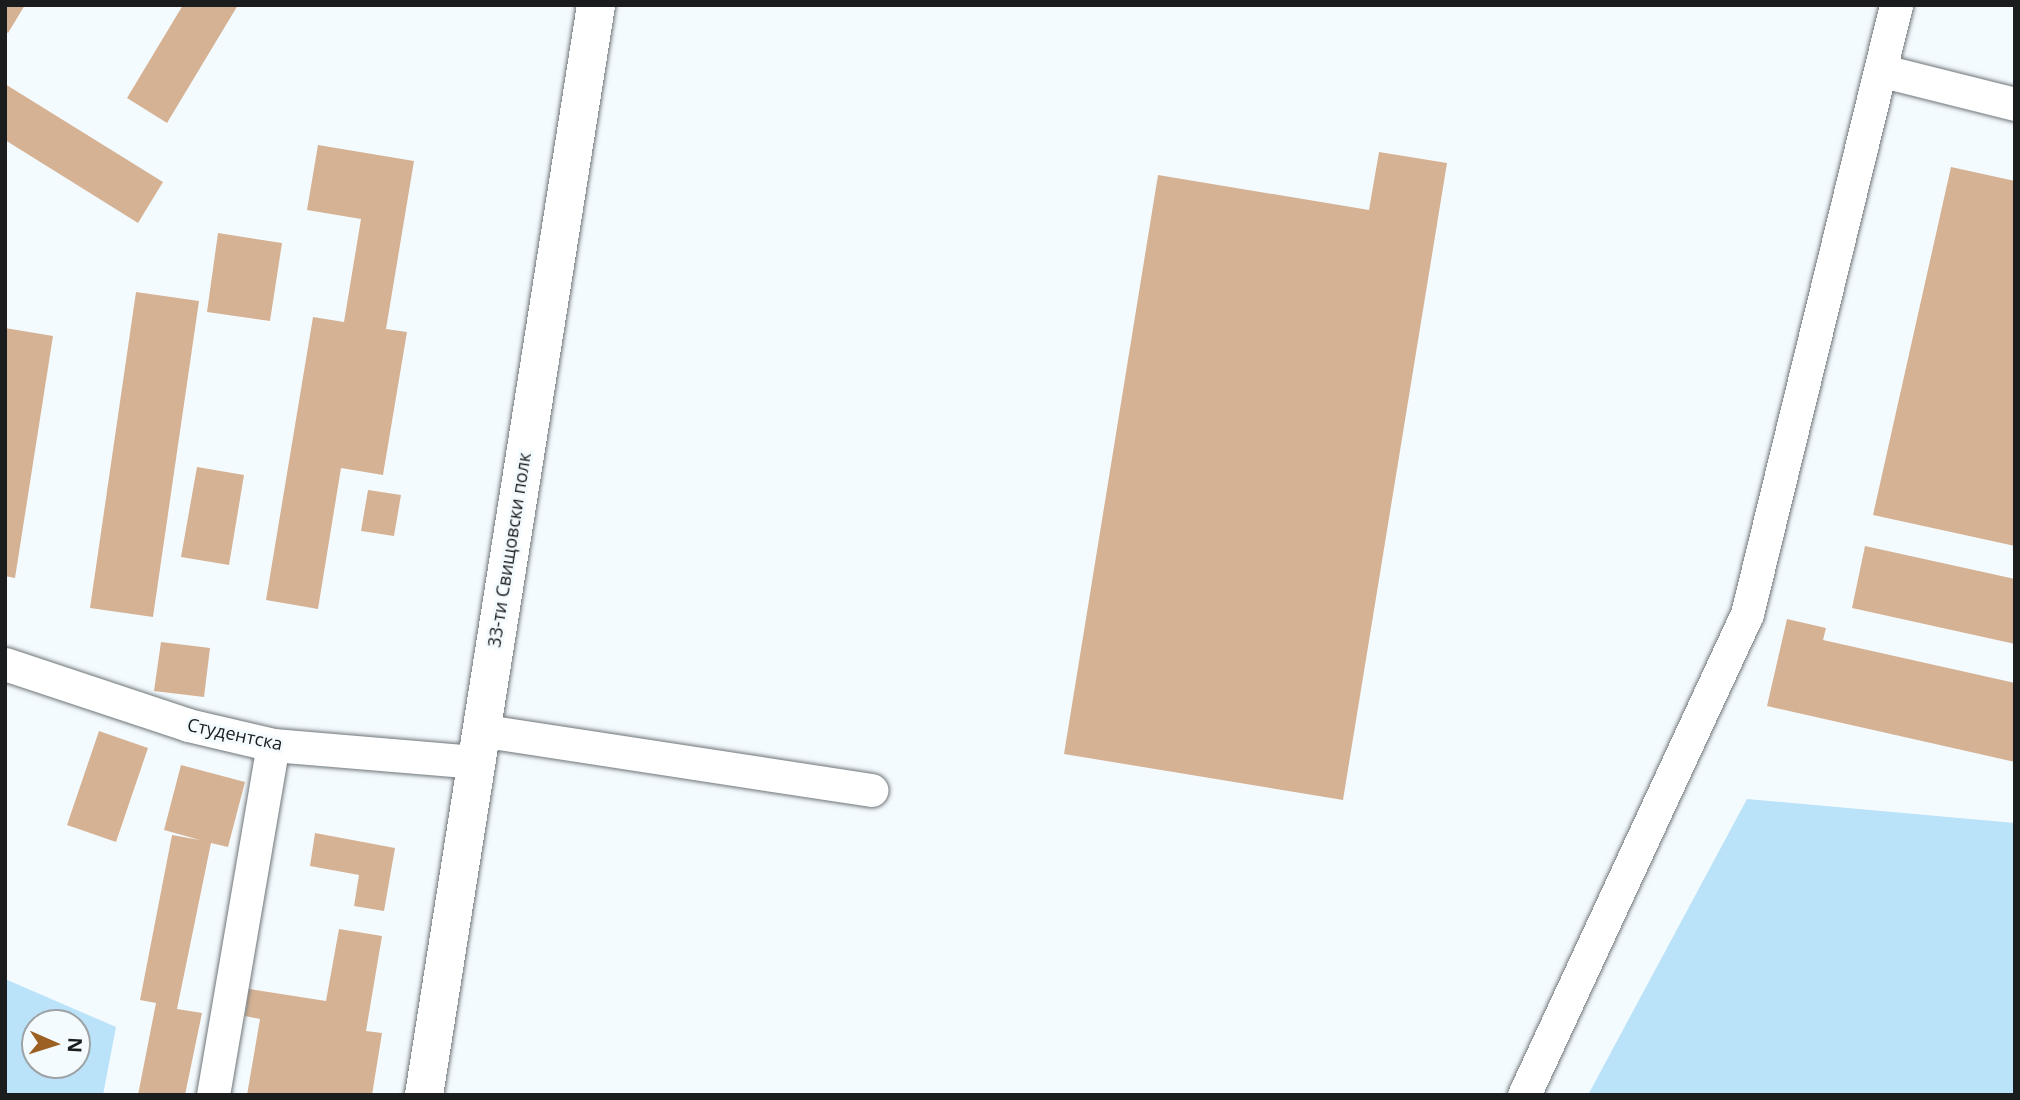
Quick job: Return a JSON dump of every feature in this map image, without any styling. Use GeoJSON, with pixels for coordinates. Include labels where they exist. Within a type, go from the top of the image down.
{"type":"FeatureCollection","features":[{"type":"Feature","properties":{"kind":"main road","name":"33-ти Свищовски полк"},"geometry":{"type":"LineString","coordinates":[[424,1095],[596,5]]}},
{"type":"Feature","properties":{"kind":"street"},"geometry":{"type":"LineString","coordinates":[[1524,1095],[1746,614],[1882,71],[1896,5]]}},
{"type":"Feature","properties":{"kind":"street"},"geometry":{"type":"LineString","coordinates":[[1882,71],[2015,104]]}},
{"type":"Feature","properties":{"kind":"street","name":"Студентска"},"geometry":{"type":"LineString","coordinates":[[5,664],[188,725],[273,745],[477,746],[871,790]]}},
{"type":"Feature","properties":{"kind":"street"},"geometry":{"type":"LineString","coordinates":[[214,1095],[273,745]]}},
{"type":"Feature","properties":{"kind":"shaded area"},"geometry":{"type":"Polygon","coordinates":[[[1747,799],[2015,823],[2015,1095],[1588,1095],[1747,799]]]}},
{"type":"Feature","properties":{"kind":"shaded area"},"geometry":{"type":"Polygon","coordinates":[[[5,979],[74,1009],[21,1009],[21,1079],[91,1079],[91,1016],[116,1027],[103,1095],[5,1095],[5,979]]]}},
{"type":"Feature","properties":{"kind":"building"},"geometry":{"type":"Polygon","coordinates":[[[5,5],[25,5],[8,33],[5,31],[5,5]]]}},
{"type":"Feature","properties":{"kind":"building"},"geometry":{"type":"Polygon","coordinates":[[[183,5],[238,5],[167,123],[127,98],[183,5]]]}},
{"type":"Feature","properties":{"kind":"building"},"geometry":{"type":"Polygon","coordinates":[[[5,84],[163,182],[138,223],[5,140],[5,84]]]}},
{"type":"Feature","properties":{"kind":"building"},"geometry":{"type":"Polygon","coordinates":[[[318,145],[414,161],[386,329],[407,332],[383,475],[341,468],[318,609],[266,600],[313,317],[344,322],[361,219],[307,210],[318,145]]]}},
{"type":"Feature","properties":{"kind":"building"},"geometry":{"type":"Polygon","coordinates":[[[1379,152],[1447,163],[1343,800],[1064,754],[1158,175],[1369,210],[1379,152]]]}},
{"type":"Feature","properties":{"kind":"building"},"geometry":{"type":"Polygon","coordinates":[[[1951,167],[2015,181],[2015,546],[1873,515],[1951,167]]]}},
{"type":"Feature","properties":{"kind":"building"},"geometry":{"type":"Polygon","coordinates":[[[218,233],[282,243],[270,321],[207,312],[218,233]]]}},
{"type":"Feature","properties":{"kind":"building"},"geometry":{"type":"Polygon","coordinates":[[[136,292],[199,301],[153,617],[90,608],[136,292]]]}},
{"type":"Feature","properties":{"kind":"building"},"geometry":{"type":"Polygon","coordinates":[[[5,328],[53,336],[15,578],[5,576],[5,328]]]}},
{"type":"Feature","properties":{"kind":"building"},"geometry":{"type":"Polygon","coordinates":[[[197,467],[244,475],[229,565],[181,557],[197,467]]]}},
{"type":"Feature","properties":{"kind":"building"},"geometry":{"type":"Polygon","coordinates":[[[368,490],[401,495],[394,536],[361,531],[368,490]]]}},
{"type":"Feature","properties":{"kind":"building"},"geometry":{"type":"Polygon","coordinates":[[[1865,546],[2015,579],[2015,644],[1852,608],[1865,546]]]}},
{"type":"Feature","properties":{"kind":"building"},"geometry":{"type":"Polygon","coordinates":[[[1787,619],[1826,628],[1823,640],[2015,683],[2015,762],[1767,706],[1787,619]]]}},
{"type":"Feature","properties":{"kind":"building"},"geometry":{"type":"Polygon","coordinates":[[[161,642],[210,648],[204,697],[154,691],[161,642]]]}},
{"type":"Feature","properties":{"kind":"building"},"geometry":{"type":"Polygon","coordinates":[[[99,731],[148,748],[116,842],[67,825],[99,731]]]}},
{"type":"Feature","properties":{"kind":"building"},"geometry":{"type":"Polygon","coordinates":[[[181,765],[245,782],[228,847],[211,843],[177,1009],[202,1013],[185,1095],[138,1095],[156,1003],[140,1000],[172,835],[200,840],[164,830],[181,765]]]}},
{"type":"Feature","properties":{"kind":"building"},"geometry":{"type":"Polygon","coordinates":[[[315,833],[395,848],[384,911],[354,906],[359,875],[310,866],[315,833]]]}},
{"type":"Feature","properties":{"kind":"building"},"geometry":{"type":"Polygon","coordinates":[[[339,929],[382,936],[366,1031],[382,1033],[372,1095],[247,1095],[260,1019],[245,1016],[249,989],[326,1001],[339,929]]]}}]}
